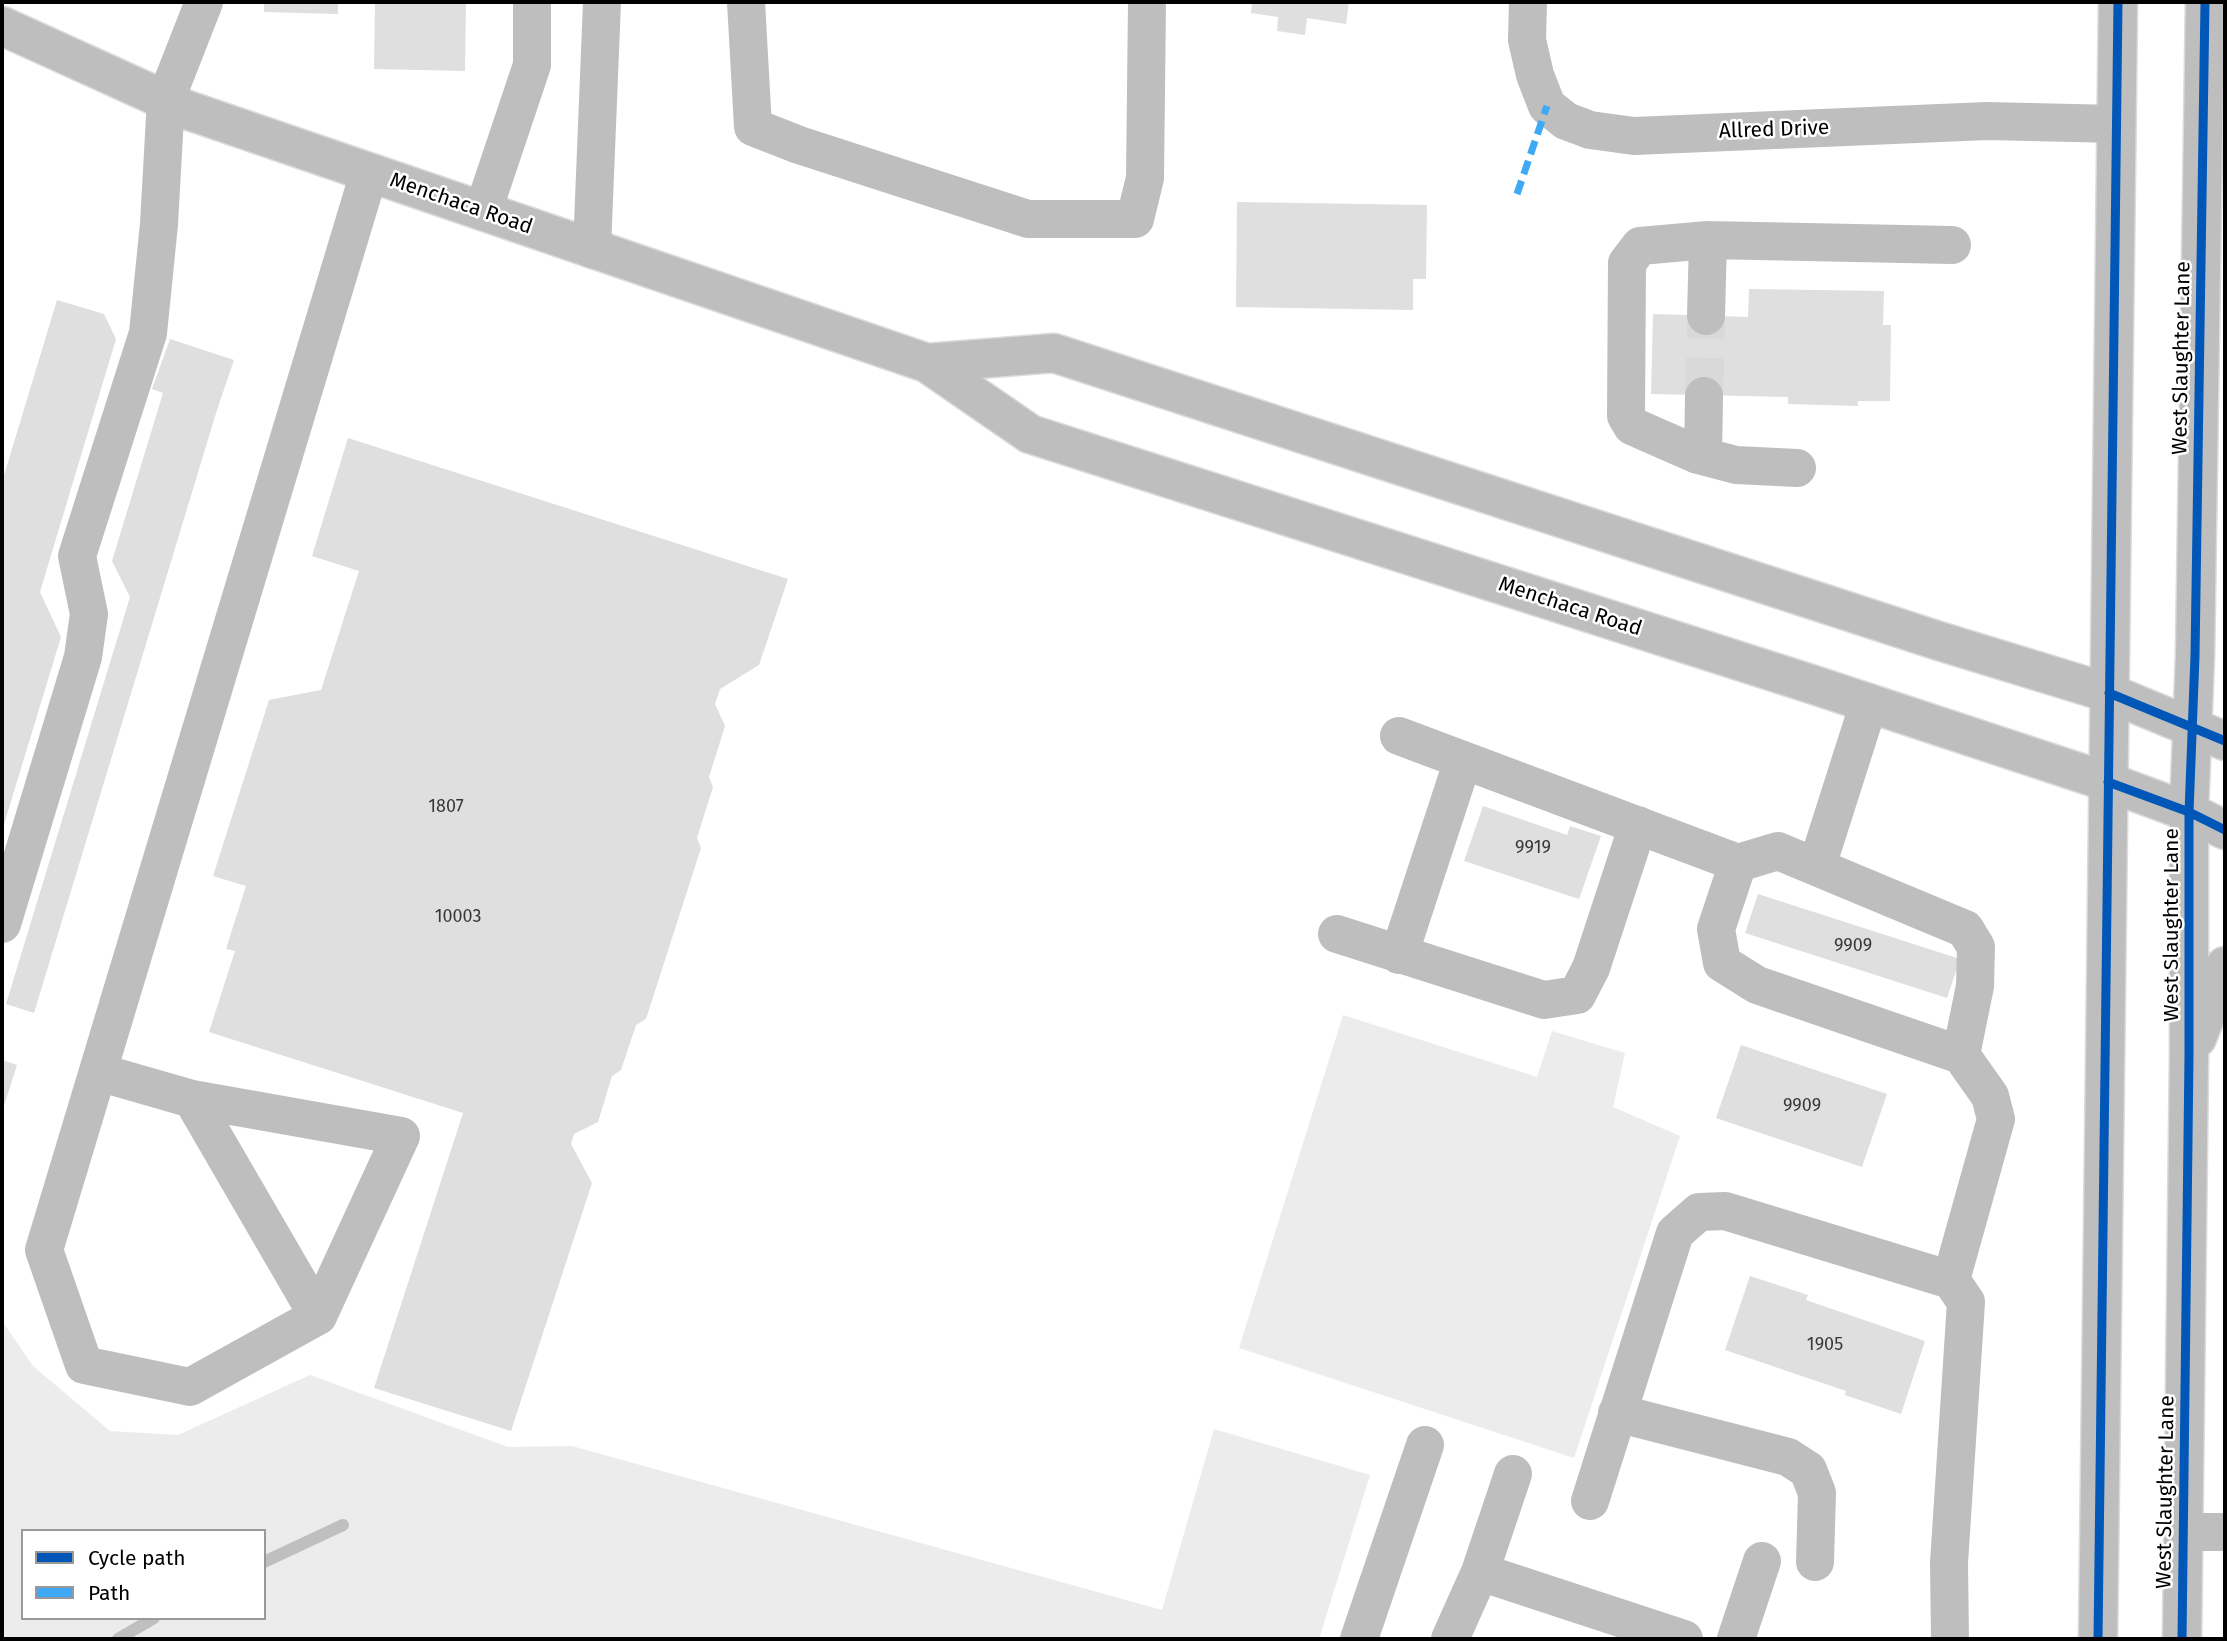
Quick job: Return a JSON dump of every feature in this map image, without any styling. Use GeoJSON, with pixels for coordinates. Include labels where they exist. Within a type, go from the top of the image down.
{"type":"FeatureCollection","features":[{"type":"Feature","properties":{"kind":"main road"},"geometry":{"type":"LineString","coordinates":[[2,924],[83,657],[89,614],[77,556],[148,333],[159,224],[166,99],[204,2]]}},
{"type":"Feature","properties":{"kind":"main road"},"geometry":{"type":"LineString","coordinates":[[483,211],[532,65],[532,2]]}},
{"type":"Feature","properties":{"kind":"main road"},"geometry":{"type":"LineString","coordinates":[[592,249],[603,2]]}},
{"type":"Feature","properties":{"kind":"main road"},"geometry":{"type":"LineString","coordinates":[[746,2],[753,127],[799,145],[1028,219],[1135,219],[1145,178],[1147,2]]}},
{"type":"Feature","properties":{"kind":"main road","name":"Allred Drive"},"geometry":{"type":"LineString","coordinates":[[1528,2],[1527,40],[1546,106],[1566,121],[1590,130],[1634,136],[1987,121],[2116,124]]}},
{"type":"Feature","properties":{"kind":"main road"},"geometry":{"type":"LineString","coordinates":[[2098,1639],[2118,2]]}},
{"type":"Feature","properties":{"kind":"main road","name":"West Slaughter Lane"},"geometry":{"type":"LineString","coordinates":[[2182,1639],[2189,812],[2209,734],[2205,2]]}},
{"type":"Feature","properties":{"kind":"main road","name":"Menchaca Road"},"geometry":{"type":"LineString","coordinates":[[2,26],[187,110],[927,363],[1030,434],[2108,782],[2189,812],[2225,831]]}},
{"type":"Feature","properties":{"kind":"main road"},"geometry":{"type":"LineString","coordinates":[[98,1072],[192,1099],[401,1136],[318,1316],[190,1387],[84,1365],[44,1250],[369,173]]}},
{"type":"Feature","properties":{"kind":"main road"},"geometry":{"type":"LineString","coordinates":[[1797,468],[1736,466],[1703,456],[1632,426],[1626,416],[1627,263],[1640,247],[1708,240],[1952,245]]}},
{"type":"Feature","properties":{"kind":"main road"},"geometry":{"type":"LineString","coordinates":[[1706,316],[1708,240]]}},
{"type":"Feature","properties":{"kind":"main road","name":"Menchaca Road"},"geometry":{"type":"LineString","coordinates":[[927,363],[1054,353],[1939,641],[2109,693],[2209,734]]}},
{"type":"Feature","properties":{"kind":"main road"},"geometry":{"type":"LineString","coordinates":[[1703,456],[1704,396]]}},
{"type":"Feature","properties":{"kind":"main road"},"geometry":{"type":"LineString","coordinates":[[1816,866],[1869,703]]}},
{"type":"Feature","properties":{"kind":"main road"},"geometry":{"type":"LineString","coordinates":[[1399,736],[1738,863],[1778,851],[1965,929],[1976,947],[1975,986],[1961,1055]]}},
{"type":"Feature","properties":{"kind":"main road"},"geometry":{"type":"LineString","coordinates":[[1399,954],[1463,760]]}},
{"type":"Feature","properties":{"kind":"main road"},"geometry":{"type":"LineString","coordinates":[[1336,934],[1544,1000],[1577,995],[1591,968],[1637,824]]}},
{"type":"Feature","properties":{"kind":"main road"},"geometry":{"type":"LineString","coordinates":[[1738,863],[1716,929],[1722,964],[1757,985],[1961,1055],[1990,1096],[1996,1119],[1951,1280]]}},
{"type":"Feature","properties":{"kind":"main road"},"geometry":{"type":"LineString","coordinates":[[2189,1056],[2225,965]]}},
{"type":"Feature","properties":{"kind":"main road"},"geometry":{"type":"LineString","coordinates":[[192,1099],[318,1316]]}},
{"type":"Feature","properties":{"kind":"main road"},"geometry":{"type":"LineString","coordinates":[[1590,1501],[1675,1233],[1699,1212],[1725,1211],[1951,1280],[1966,1302],[1949,1563],[1950,1639]]}},
{"type":"Feature","properties":{"kind":"main road"},"geometry":{"type":"LineString","coordinates":[[1617,1413],[1788,1457],[1808,1470],[1817,1493],[1815,1562]]}},
{"type":"Feature","properties":{"kind":"main road"},"geometry":{"type":"LineString","coordinates":[[1359,1639],[1425,1445]]}},
{"type":"Feature","properties":{"kind":"main road"},"geometry":{"type":"LineString","coordinates":[[1450,1639],[1480,1572],[1513,1474]]}},
{"type":"Feature","properties":{"kind":"main road"},"geometry":{"type":"LineString","coordinates":[[2183,1532],[2225,1532]]}},
{"type":"Feature","properties":{"kind":"main road"},"geometry":{"type":"LineString","coordinates":[[1736,1639],[1762,1561]]}},
{"type":"Feature","properties":{"kind":"main road"},"geometry":{"type":"LineString","coordinates":[[1480,1572],[1684,1639]]}},
{"type":"Feature","properties":{"kind":"shaded area"},"geometry":{"type":"Polygon","coordinates":[[[1343,1015],[1537,1077],[1552,1031],[1625,1053],[1613,1107],[1680,1136],[1574,1458],[1239,1348],[1343,1015]]]}},
{"type":"Feature","properties":{"kind":"shaded area"},"geometry":{"type":"Polygon","coordinates":[[[2,1321],[33,1366],[110,1431],[178,1435],[310,1375],[508,1447],[572,1446],[1162,1610],[1214,1429],[1370,1475],[1319,1639],[2,1639],[2,1321]]]}},
{"type":"Feature","properties":{"kind":"building"},"geometry":{"type":"Polygon","coordinates":[[[264,2],[338,2],[338,14],[264,12],[264,2]]]}},
{"type":"Feature","properties":{"kind":"building"},"geometry":{"type":"Polygon","coordinates":[[[375,2],[466,2],[465,71],[374,69],[375,2]]]}},
{"type":"Feature","properties":{"kind":"building"},"geometry":{"type":"Polygon","coordinates":[[[1252,2],[1349,2],[1346,24],[1307,18],[1305,35],[1277,31],[1278,17],[1251,13],[1252,2]]]}},
{"type":"Feature","properties":{"kind":"building"},"geometry":{"type":"Polygon","coordinates":[[[1237,202],[1427,205],[1426,279],[1413,279],[1413,310],[1236,307],[1237,202]]]}},
{"type":"Feature","properties":{"kind":"building"},"geometry":{"type":"Polygon","coordinates":[[[1749,289],[1884,291],[1883,325],[1891,325],[1890,401],[1858,401],[1858,406],[1788,404],[1788,397],[1651,394],[1653,314],[1748,317],[1749,289]]]}},
{"type":"Feature","properties":{"kind":"building"},"geometry":{"type":"Polygon","coordinates":[[[57,300],[104,314],[116,339],[40,592],[61,637],[2,831],[2,482],[57,300]]]}},
{"type":"Feature","properties":{"kind":"building"},"geometry":{"type":"Polygon","coordinates":[[[170,339],[234,360],[34,1013],[6,1004],[130,597],[112,561],[163,393],[152,389],[170,339]]]}},
{"type":"Feature","properties":{"kind":"building"},"geometry":{"type":"Polygon","coordinates":[[[348,438],[788,579],[759,665],[720,689],[715,704],[725,726],[709,777],[713,787],[697,838],[701,848],[646,1019],[636,1025],[621,1070],[612,1076],[598,1122],[574,1134],[571,1144],[592,1183],[511,1431],[374,1388],[463,1113],[209,1032],[235,951],[226,949],[246,886],[213,876],[269,700],[321,690],[359,571],[312,556],[348,438]]]}},
{"type":"Feature","properties":{"kind":"building"},"geometry":{"type":"Polygon","coordinates":[[[1483,806],[1567,835],[1570,826],[1601,836],[1579,899],[1464,861],[1483,806]]]}},
{"type":"Feature","properties":{"kind":"building"},"geometry":{"type":"Polygon","coordinates":[[[1758,894],[1960,959],[1947,998],[1745,933],[1758,894]]]}},
{"type":"Feature","properties":{"kind":"building"},"geometry":{"type":"Polygon","coordinates":[[[1741,1045],[1887,1094],[1862,1167],[1716,1118],[1741,1045]]]}},
{"type":"Feature","properties":{"kind":"building"},"geometry":{"type":"Polygon","coordinates":[[[2,1060],[17,1065],[2,1112],[2,1060]]]}},
{"type":"Feature","properties":{"kind":"building"},"geometry":{"type":"Polygon","coordinates":[[[1750,1276],[1808,1295],[1806,1300],[1925,1341],[1901,1414],[1845,1395],[1846,1391],[1725,1350],[1750,1276]]]}},
{"type":"Feature","properties":{"kind":"waterway"},"geometry":{"type":"LineString","coordinates":[[266,1561],[343,1525]]}},
{"type":"Feature","properties":{"kind":"waterway"},"geometry":{"type":"LineString","coordinates":[[118,1639],[151,1620]]}},
{"type":"Feature","properties":{"kind":"tunnel"},"geometry":{"type":"LineString","coordinates":[[1704,396],[1706,316]]}},
{"type":"Feature","properties":{"kind":"marked path"},"geometry":{"type":"LineString","coordinates":[[1517,194],[1547,106]]}},
{"type":"Feature","properties":{"kind":"cycle path"},"geometry":{"type":"LineString","coordinates":[[2098,1639],[2118,2]]}},
{"type":"Feature","properties":{"kind":"cycle path"},"geometry":{"type":"LineString","coordinates":[[2182,1639],[2189,812],[2195,656],[2205,2]]}},
{"type":"Feature","properties":{"kind":"cycle path"},"geometry":{"type":"LineString","coordinates":[[2109,693],[2225,741]]}},
{"type":"Feature","properties":{"kind":"cycle path"},"geometry":{"type":"LineString","coordinates":[[2108,782],[2189,812],[2225,830]]}}]}
